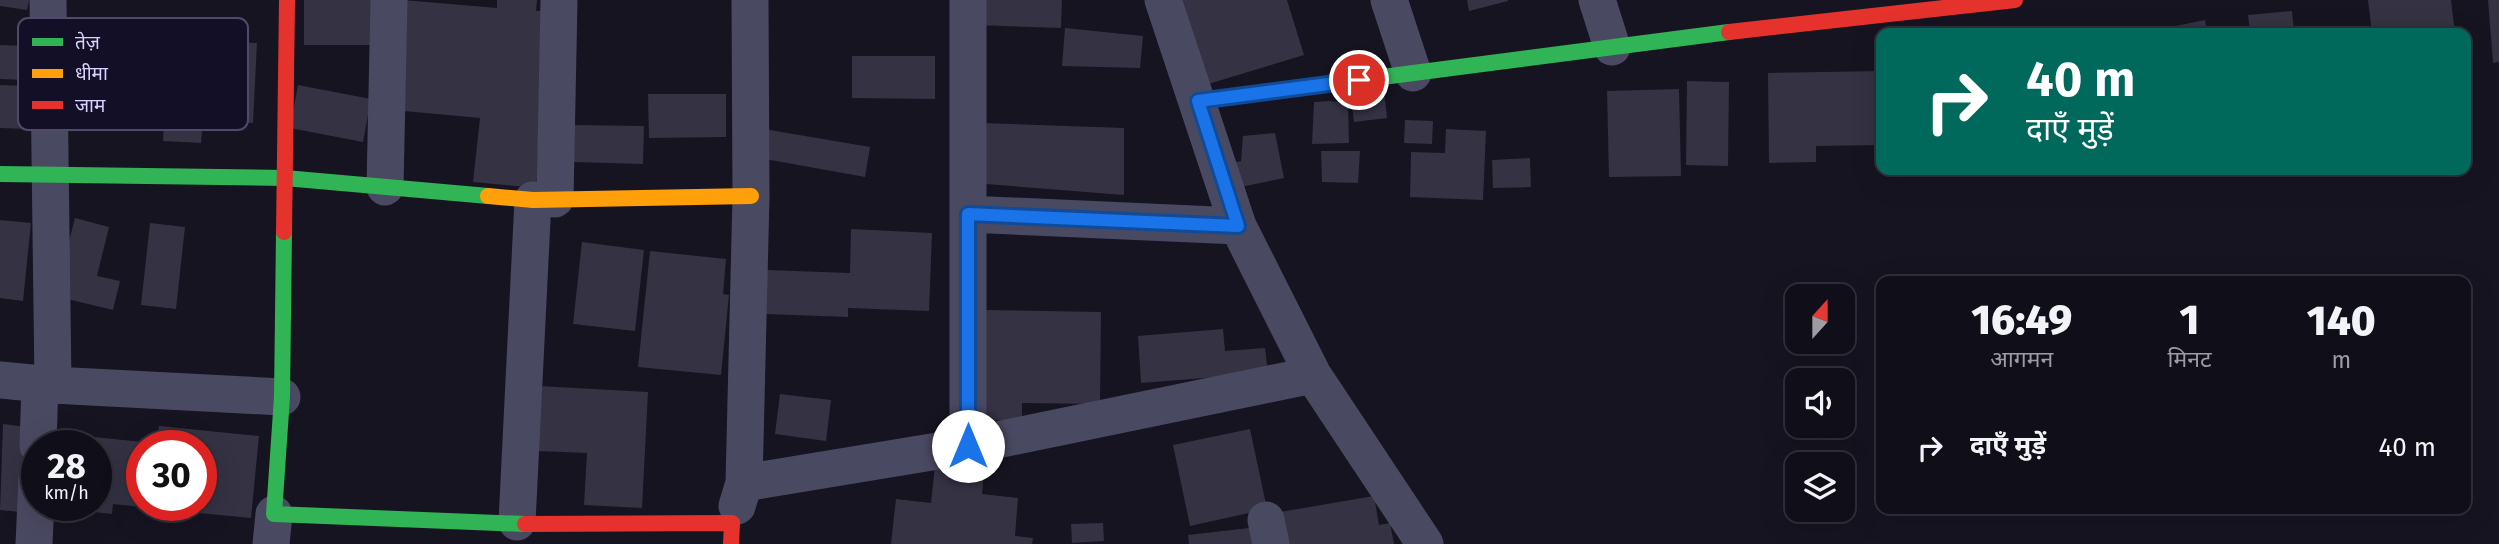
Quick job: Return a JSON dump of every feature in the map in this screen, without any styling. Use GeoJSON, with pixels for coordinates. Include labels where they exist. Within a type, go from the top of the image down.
{"type":"FeatureCollection","features":[{"type":"Feature","properties":{"kind":"street"},"geometry":{"type":"LineString","coordinates":[[48,0],[48,18]]}},
{"type":"Feature","properties":{"kind":"street"},"geometry":{"type":"LineString","coordinates":[[287,0],[282,397],[273,529],[732,534],[744,483],[751,196],[750,0]]}},
{"type":"Feature","properties":{"kind":"street"},"geometry":{"type":"LineString","coordinates":[[385,187],[389,0]]}},
{"type":"Feature","properties":{"kind":"street"},"geometry":{"type":"LineString","coordinates":[[529,530],[544,199],[559,0]]}},
{"type":"Feature","properties":{"kind":"street"},"geometry":{"type":"LineString","coordinates":[[968,0],[968,446]]}},
{"type":"Feature","properties":{"kind":"street"},"geometry":{"type":"LineString","coordinates":[[1163,0],[1238,226],[1313,375],[1425,544]]}},
{"type":"Feature","properties":{"kind":"street"},"geometry":{"type":"LineString","coordinates":[[1389,0],[1413,73]]}},
{"type":"Feature","properties":{"kind":"street"},"geometry":{"type":"LineString","coordinates":[[1597,0],[1612,47]]}},
{"type":"Feature","properties":{"kind":"street"},"geometry":{"type":"LineString","coordinates":[[1198,101],[1612,47],[1819,10],[2015,0]]}},
{"type":"Feature","properties":{"kind":"street"},"geometry":{"type":"LineString","coordinates":[[40,430],[46,384],[49,130]]}},
{"type":"Feature","properties":{"kind":"street"},"geometry":{"type":"LineString","coordinates":[[0,174],[285,178],[544,199],[751,196]]}},
{"type":"Feature","properties":{"kind":"street"},"geometry":{"type":"LineString","coordinates":[[968,214],[1238,226]]}},
{"type":"Feature","properties":{"kind":"street"},"geometry":{"type":"LineString","coordinates":[[744,483],[968,446],[1313,375]]}},
{"type":"Feature","properties":{"kind":"street"},"geometry":{"type":"LineString","coordinates":[[0,380],[282,397]]}},
{"type":"Feature","properties":{"kind":"street"},"geometry":{"type":"LineString","coordinates":[[34,544],[35,521]]}},
{"type":"Feature","properties":{"kind":"building"},"geometry":{"type":"Polygon","coordinates":[[[0,0],[29,0],[27,10],[0,6],[0,0]]]}},
{"type":"Feature","properties":{"kind":"building"},"geometry":{"type":"Polygon","coordinates":[[[304,0],[375,0],[375,45],[304,45],[304,0]]]}},
{"type":"Feature","properties":{"kind":"building"},"geometry":{"type":"Polygon","coordinates":[[[403,0],[497,8],[497,0],[537,0],[536,11],[544,11],[549,51],[536,188],[473,182],[480,118],[393,110],[403,0]]]}},
{"type":"Feature","properties":{"kind":"building"},"geometry":{"type":"Polygon","coordinates":[[[977,0],[1062,0],[1061,28],[976,25],[977,0]]]}},
{"type":"Feature","properties":{"kind":"building"},"geometry":{"type":"Polygon","coordinates":[[[1182,0],[1287,0],[1304,55],[1205,85],[1182,0]]]}},
{"type":"Feature","properties":{"kind":"building"},"geometry":{"type":"Polygon","coordinates":[[[1467,0],[1508,0],[1508,1],[1469,11],[1467,0]]]}},
{"type":"Feature","properties":{"kind":"building"},"geometry":{"type":"Polygon","coordinates":[[[2368,0],[2451,0],[2454,28],[2371,28],[2368,0]]]}},
{"type":"Feature","properties":{"kind":"building"},"geometry":{"type":"Polygon","coordinates":[[[2488,0],[2499,0],[2499,62],[2493,63],[2488,0]]]}},
{"type":"Feature","properties":{"kind":"building"},"geometry":{"type":"Polygon","coordinates":[[[2292,11],[2294,28],[2249,28],[2248,15],[2292,11]]]}},
{"type":"Feature","properties":{"kind":"building"},"geometry":{"type":"Polygon","coordinates":[[[2205,20],[2206,28],[2166,28],[2205,20]]]}},
{"type":"Feature","properties":{"kind":"building"},"geometry":{"type":"Polygon","coordinates":[[[1065,28],[1143,36],[1140,68],[1062,66],[1065,28]]]}},
{"type":"Feature","properties":{"kind":"building"},"geometry":{"type":"Polygon","coordinates":[[[248,43],[257,43],[253,123],[248,123],[248,43]]]}},
{"type":"Feature","properties":{"kind":"building"},"geometry":{"type":"Polygon","coordinates":[[[0,45],[18,46],[18,80],[0,79],[0,45]]]}},
{"type":"Feature","properties":{"kind":"building"},"geometry":{"type":"Polygon","coordinates":[[[852,56],[935,56],[935,99],[852,98],[852,56]]]}},
{"type":"Feature","properties":{"kind":"building"},"geometry":{"type":"Polygon","coordinates":[[[1876,71],[1876,145],[1816,146],[1816,162],[1769,163],[1768,73],[1876,71]]]}},
{"type":"Feature","properties":{"kind":"building"},"geometry":{"type":"Polygon","coordinates":[[[1687,81],[1729,82],[1728,166],[1686,165],[1687,81]]]}},
{"type":"Feature","properties":{"kind":"building"},"geometry":{"type":"Polygon","coordinates":[[[0,85],[18,86],[18,129],[0,128],[0,85]]]}},
{"type":"Feature","properties":{"kind":"building"},"geometry":{"type":"Polygon","coordinates":[[[298,85],[371,99],[363,142],[290,128],[298,85]]]}},
{"type":"Feature","properties":{"kind":"building"},"geometry":{"type":"Polygon","coordinates":[[[1679,89],[1681,176],[1609,177],[1607,91],[1679,89]]]}},
{"type":"Feature","properties":{"kind":"building"},"geometry":{"type":"Polygon","coordinates":[[[1384,92],[1387,118],[1354,122],[1351,97],[1384,92]]]}},
{"type":"Feature","properties":{"kind":"building"},"geometry":{"type":"Polygon","coordinates":[[[648,94],[726,94],[726,137],[649,138],[648,94]]]}},
{"type":"Feature","properties":{"kind":"building"},"geometry":{"type":"Polygon","coordinates":[[[1314,102],[1348,103],[1349,143],[1312,144],[1314,102]]]}},
{"type":"Feature","properties":{"kind":"building"},"geometry":{"type":"Polygon","coordinates":[[[1405,120],[1433,121],[1432,144],[1404,143],[1405,120]]]}},
{"type":"Feature","properties":{"kind":"building"},"geometry":{"type":"Polygon","coordinates":[[[981,123],[1124,128],[1124,195],[986,184],[981,123]]]}},
{"type":"Feature","properties":{"kind":"building"},"geometry":{"type":"Polygon","coordinates":[[[573,125],[644,126],[643,164],[573,162],[573,125]]]}},
{"type":"Feature","properties":{"kind":"building"},"geometry":{"type":"Polygon","coordinates":[[[764,129],[870,147],[865,177],[759,158],[764,129]]]}},
{"type":"Feature","properties":{"kind":"building"},"geometry":{"type":"Polygon","coordinates":[[[1446,129],[1486,131],[1483,200],[1410,197],[1411,152],[1445,153],[1446,129]]]}},
{"type":"Feature","properties":{"kind":"building"},"geometry":{"type":"Polygon","coordinates":[[[164,130],[202,130],[201,143],[163,141],[164,130]]]}},
{"type":"Feature","properties":{"kind":"building"},"geometry":{"type":"Polygon","coordinates":[[[1275,133],[1284,178],[1236,188],[1228,164],[1241,161],[1243,136],[1275,133]]]}},
{"type":"Feature","properties":{"kind":"building"},"geometry":{"type":"Polygon","coordinates":[[[1321,151],[1360,151],[1358,183],[1322,182],[1321,151]]]}},
{"type":"Feature","properties":{"kind":"building"},"geometry":{"type":"Polygon","coordinates":[[[1530,158],[1531,187],[1493,188],[1492,160],[1530,158]]]}},
{"type":"Feature","properties":{"kind":"building"},"geometry":{"type":"Polygon","coordinates":[[[75,218],[109,227],[97,276],[120,281],[113,310],[55,296],[75,218]]]}},
{"type":"Feature","properties":{"kind":"building"},"geometry":{"type":"Polygon","coordinates":[[[0,220],[31,223],[23,301],[0,298],[0,220]]]}},
{"type":"Feature","properties":{"kind":"building"},"geometry":{"type":"Polygon","coordinates":[[[150,223],[185,227],[176,309],[141,305],[150,223]]]}},
{"type":"Feature","properties":{"kind":"building"},"geometry":{"type":"Polygon","coordinates":[[[851,229],[932,233],[929,311],[848,308],[848,317],[765,314],[767,270],[850,273],[851,229]]]}},
{"type":"Feature","properties":{"kind":"building"},"geometry":{"type":"Polygon","coordinates":[[[582,242],[644,250],[635,331],[573,324],[582,242]]]}},
{"type":"Feature","properties":{"kind":"building"},"geometry":{"type":"Polygon","coordinates":[[[650,251],[726,259],[723,294],[729,295],[721,375],[638,367],[650,251]]]}},
{"type":"Feature","properties":{"kind":"building"},"geometry":{"type":"Polygon","coordinates":[[[984,310],[1101,312],[1100,404],[1022,403],[1022,421],[981,420],[984,310]]]}},
{"type":"Feature","properties":{"kind":"building"},"geometry":{"type":"Polygon","coordinates":[[[1223,329],[1225,351],[1265,348],[1268,373],[1141,383],[1138,336],[1223,329]]]}},
{"type":"Feature","properties":{"kind":"building"},"geometry":{"type":"Polygon","coordinates":[[[539,386],[648,392],[642,508],[584,505],[587,453],[536,451],[539,386]]]}},
{"type":"Feature","properties":{"kind":"building"},"geometry":{"type":"Polygon","coordinates":[[[780,394],[831,400],[826,441],[775,434],[780,394]]]}},
{"type":"Feature","properties":{"kind":"building"},"geometry":{"type":"Polygon","coordinates":[[[3,424],[27,427],[27,430],[21,430],[20,512],[0,510],[3,424]]]}},
{"type":"Feature","properties":{"kind":"building"},"geometry":{"type":"Polygon","coordinates":[[[159,426],[199,430],[159,430],[159,426]]]}},
{"type":"Feature","properties":{"kind":"building"},"geometry":{"type":"Polygon","coordinates":[[[1250,429],[1267,509],[1190,526],[1173,445],[1250,429]]]}},
{"type":"Feature","properties":{"kind":"building"},"geometry":{"type":"Polygon","coordinates":[[[217,432],[259,436],[251,518],[217,515],[217,432]]]}},
{"type":"Feature","properties":{"kind":"building"},"geometry":{"type":"Polygon","coordinates":[[[112,439],[126,440],[126,505],[113,504],[112,514],[112,439]]]}},
{"type":"Feature","properties":{"kind":"building"},"geometry":{"type":"Polygon","coordinates":[[[935,465],[984,470],[982,494],[1018,498],[1015,536],[1033,538],[1032,544],[891,544],[896,499],[931,503],[935,465]]]}},
{"type":"Feature","properties":{"kind":"building"},"geometry":{"type":"Polygon","coordinates":[[[1374,496],[1379,525],[1390,523],[1394,544],[1285,544],[1280,512],[1374,496]]]}},
{"type":"Feature","properties":{"kind":"building"},"geometry":{"type":"Polygon","coordinates":[[[1103,523],[1104,541],[1072,543],[1071,524],[1103,523]]]}},
{"type":"Feature","properties":{"kind":"building"},"geometry":{"type":"Polygon","coordinates":[[[1258,527],[1260,544],[1189,544],[1188,535],[1258,527]]]}},
{"type":"Feature","properties":{"kind":"traffic: fast"},"geometry":{"type":"LineString","coordinates":[[1198,101],[1729,32]]}},
{"type":"Feature","properties":{"kind":"traffic: fast"},"geometry":{"type":"LineString","coordinates":[[0,174],[285,178],[488,196]]}},
{"type":"Feature","properties":{"kind":"traffic: fast"},"geometry":{"type":"LineString","coordinates":[[284,232],[282,397],[274,514],[525,524]]}},
{"type":"Feature","properties":{"kind":"traffic: slow"},"geometry":{"type":"LineString","coordinates":[[488,196],[533,200],[751,196]]}},
{"type":"Feature","properties":{"kind":"traffic: jam"},"geometry":{"type":"LineString","coordinates":[[284,232],[287,0]]}},
{"type":"Feature","properties":{"kind":"traffic: jam"},"geometry":{"type":"LineString","coordinates":[[1729,32],[2015,0]]}},
{"type":"Feature","properties":{"kind":"traffic: jam"},"geometry":{"type":"LineString","coordinates":[[525,524],[732,523],[731,544]]}},
{"type":"Feature","properties":{"kind":"route"},"geometry":{"type":"LineString","coordinates":[[968,446],[968,214],[1238,226],[1198,101],[1359,80]]}}]}
